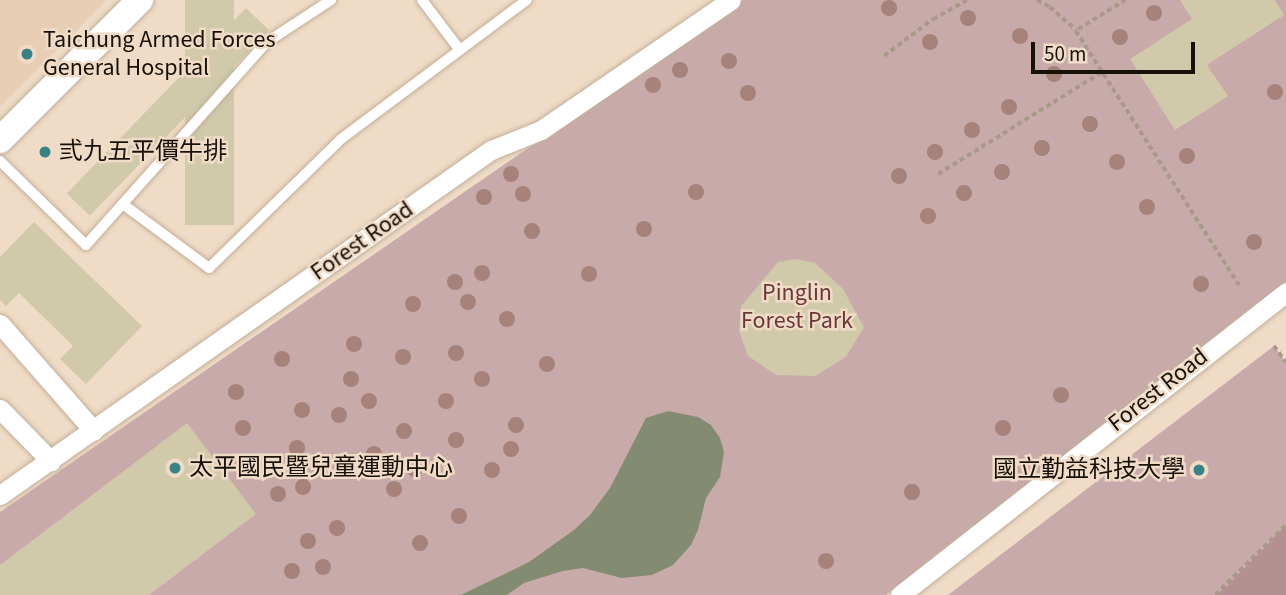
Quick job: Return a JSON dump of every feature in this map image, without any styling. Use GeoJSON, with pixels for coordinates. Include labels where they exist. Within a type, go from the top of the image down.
{"type":"FeatureCollection","features":[{"type":"Feature","properties":{"kind":"street"},"geometry":{"type":"LineString","coordinates":[[0,140],[140,0]]}},
{"type":"Feature","properties":{"kind":"street","name":"Forest Road"},"geometry":{"type":"LineString","coordinates":[[0,495],[491,150],[541,130],[731,0]]}},
{"type":"Feature","properties":{"kind":"street","name":"Forest Road"},"geometry":{"type":"LineString","coordinates":[[900,595],[1286,292]]}},
{"type":"Feature","properties":{"kind":"street"},"geometry":{"type":"LineString","coordinates":[[0,324],[94,431]]}},
{"type":"Feature","properties":{"kind":"street"},"geometry":{"type":"LineString","coordinates":[[0,409],[51,461]]}},
{"type":"Feature","properties":{"kind":"lane"},"geometry":{"type":"LineString","coordinates":[[0,162],[86,245],[267,42],[331,0]]}},
{"type":"Feature","properties":{"kind":"lane"},"geometry":{"type":"LineString","coordinates":[[422,0],[459,49]]}},
{"type":"Feature","properties":{"kind":"lane"},"geometry":{"type":"LineString","coordinates":[[124,205],[209,268],[341,139],[527,0]]}},
{"type":"Feature","properties":{"kind":"path"},"geometry":{"type":"LineString","coordinates":[[884,56],[933,19],[967,0]]}},
{"type":"Feature","properties":{"kind":"path"},"geometry":{"type":"LineString","coordinates":[[1037,0],[1050,7],[1076,31],[1239,285]]}},
{"type":"Feature","properties":{"kind":"path"},"geometry":{"type":"LineString","coordinates":[[1076,31],[1126,0]]}},
{"type":"Feature","properties":{"kind":"path"},"geometry":{"type":"LineString","coordinates":[[938,174],[1103,72]]}},
{"type":"Feature","properties":{"kind":"path"},"geometry":{"type":"LineString","coordinates":[[1274,346],[1286,362]]}},
{"type":"Feature","properties":{"kind":"path"},"geometry":{"type":"LineString","coordinates":[[1215,595],[1286,525]]}},
{"type":"Feature","properties":{"kind":"shaded area","name":"Taichung Armed Forces General Hospital"},"geometry":{"type":"Polygon","coordinates":[[[0,0],[107,0],[0,107],[0,0]]]}},
{"type":"Feature","properties":{"kind":"shaded area"},"geometry":{"type":"Polygon","coordinates":[[[668,411],[698,417],[711,425],[720,438],[724,452],[720,477],[706,498],[698,530],[691,545],[673,565],[652,575],[622,578],[583,568],[524,583],[507,595],[461,595],[529,562],[574,530],[590,515],[610,488],[646,418],[668,411]]]}},
{"type":"Feature","properties":{"kind":"shaded area"},"geometry":{"type":"Polygon","coordinates":[[[1286,525],[1286,595],[1215,595],[1227,586],[1286,525]]]}},
{"type":"Feature","properties":{"kind":"green space","name":"Pinglin Forest Park"},"geometry":{"type":"Polygon","coordinates":[[[743,0],[1286,0],[1286,292],[886,595],[0,595],[0,512],[743,0]]]}},
{"type":"Feature","properties":{"kind":"green space","name":"國立勤益科技大學"},"geometry":{"type":"Polygon","coordinates":[[[1274,346],[1286,362],[1286,525],[1227,586],[1215,595],[948,595],[1274,346]]]}},
{"type":"Feature","properties":{"kind":"building"},"geometry":{"type":"Polygon","coordinates":[[[185,0],[234,0],[234,225],[185,225],[185,0]]]}},
{"type":"Feature","properties":{"kind":"building"},"geometry":{"type":"Polygon","coordinates":[[[1180,0],[1275,0],[1284,15],[1207,65],[1228,96],[1175,130],[1130,59],[1192,19],[1180,0]]]}},
{"type":"Feature","properties":{"kind":"building"},"geometry":{"type":"Polygon","coordinates":[[[246,8],[269,30],[90,216],[67,194],[246,8]]]}},
{"type":"Feature","properties":{"kind":"building"},"geometry":{"type":"Polygon","coordinates":[[[34,222],[142,326],[86,384],[60,359],[73,346],[19,293],[6,306],[0,300],[0,257],[34,222]]]}},
{"type":"Feature","properties":{"kind":"building"},"geometry":{"type":"Polygon","coordinates":[[[796,259],[815,263],[843,289],[864,327],[846,357],[815,376],[776,375],[748,356],[739,331],[741,306],[778,262],[796,259]]]}},
{"type":"Feature","properties":{"kind":"building","name":"太平國民暨兒童運動中心"},"geometry":{"type":"Polygon","coordinates":[[[187,423],[256,514],[149,595],[0,595],[0,565],[187,423]]]}},
{"type":"Feature","properties":{"kind":"place","name":"Taichung Armed Forces General Hospital"},"geometry":{"type":"Point","coordinates":[27,54]}},
{"type":"Feature","properties":{"kind":"place","name":"弎九五平價牛排"},"geometry":{"type":"Point","coordinates":[45,152]}},
{"type":"Feature","properties":{"kind":"place","name":"太平國民暨兒童運動中心"},"geometry":{"type":"Point","coordinates":[175,468]}},
{"type":"Feature","properties":{"kind":"place","name":"國立勤益科技大學"},"geometry":{"type":"Point","coordinates":[1199,470]}}]}
